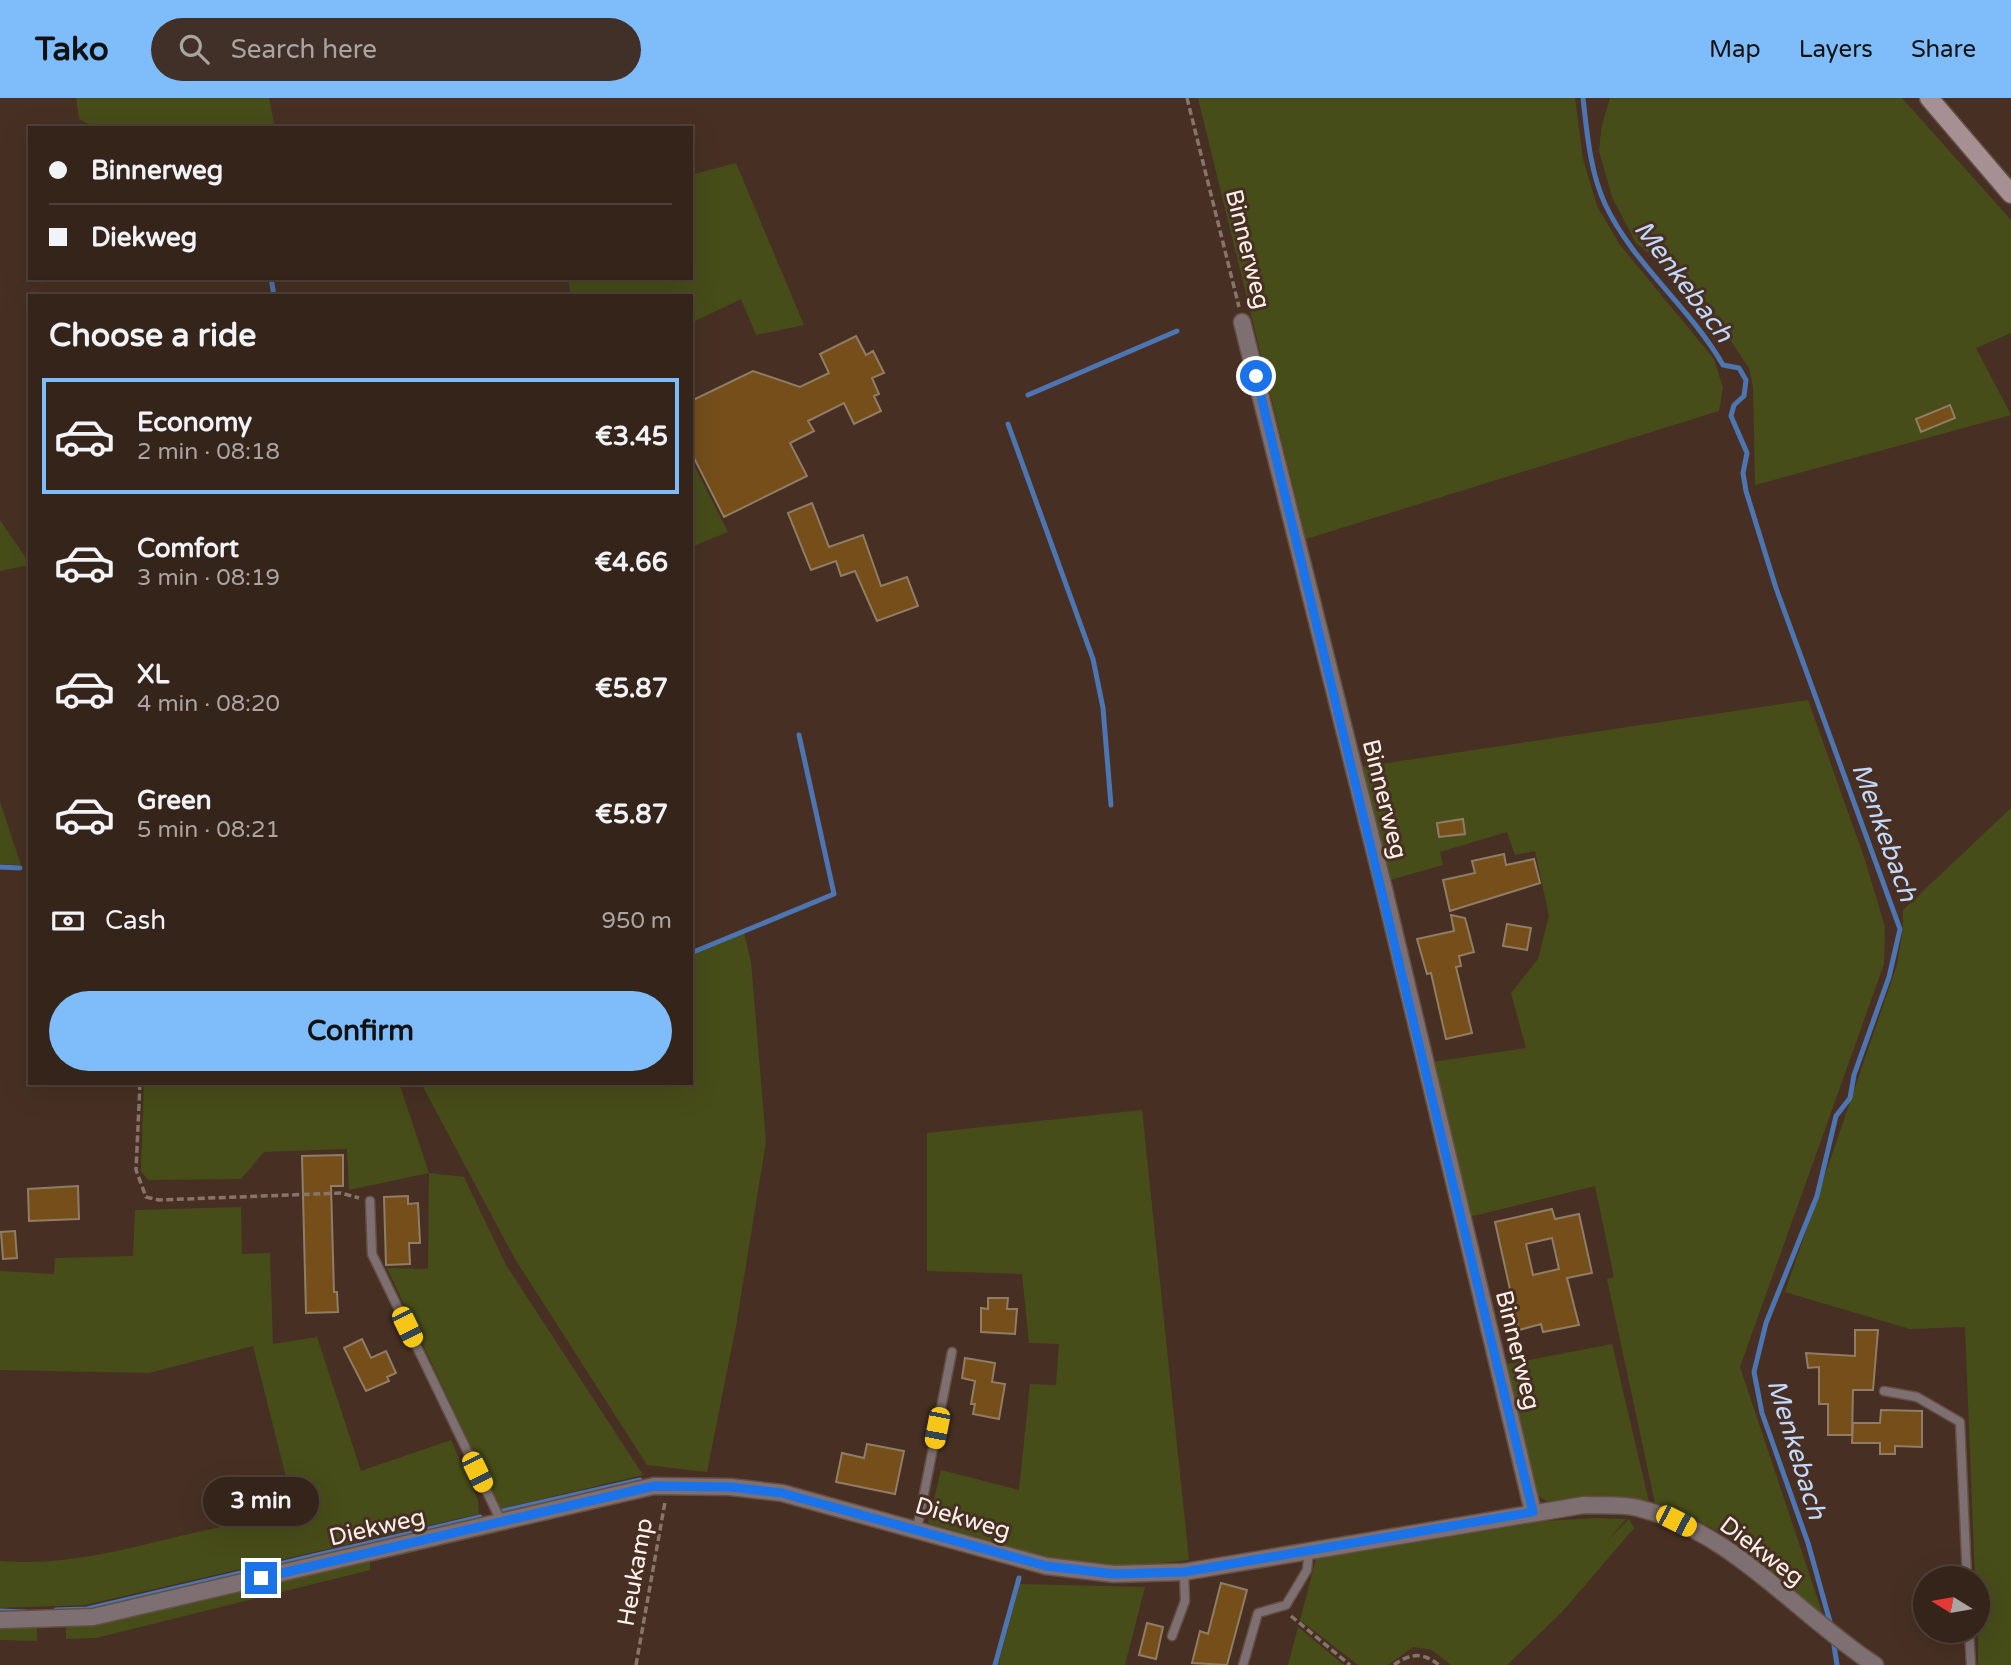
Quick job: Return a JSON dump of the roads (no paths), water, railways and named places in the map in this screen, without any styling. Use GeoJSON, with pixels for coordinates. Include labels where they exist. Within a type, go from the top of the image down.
{"type":"FeatureCollection","features":[{"type":"Feature","properties":{"kind":"street"},"geometry":{"type":"LineString","coordinates":[[1929,98],[2011,194]]}},
{"type":"Feature","properties":{"kind":"street","name":"Binnerweg"},"geometry":{"type":"LineString","coordinates":[[1242,322],[1384,889],[1533,1512]]}},
{"type":"Feature","properties":{"kind":"street","name":"Diekweg"},"geometry":{"type":"LineString","coordinates":[[0,1620],[93,1617],[630,1491],[668,1485],[730,1487],[782,1493],[1046,1566],[1114,1574],[1184,1572],[1584,1505],[1636,1507],[1676,1521],[1724,1545],[1861,1658]]}},
{"type":"Feature","properties":{"kind":"lane"},"geometry":{"type":"LineString","coordinates":[[370,1201],[372,1254],[501,1521]]}},
{"type":"Feature","properties":{"kind":"lane"},"geometry":{"type":"LineString","coordinates":[[916,1529],[951,1352]]}},
{"type":"Feature","properties":{"kind":"lane"},"geometry":{"type":"LineString","coordinates":[[1884,1391],[1917,1397],[1960,1422],[1966,1566]]}},
{"type":"Feature","properties":{"kind":"lane"},"geometry":{"type":"LineString","coordinates":[[1242,1665],[1258,1613],[1286,1605],[1307,1570],[1309,1550]]}},
{"type":"Feature","properties":{"kind":"lane"},"geometry":{"type":"LineString","coordinates":[[1172,1636],[1185,1601],[1184,1572]]}},
{"type":"Feature","properties":{"kind":"lane"},"geometry":{"type":"LineString","coordinates":[[1969,1643],[1970,1665]]}},
{"type":"Feature","properties":{"kind":"waterway","name":"Menkebach"},"geometry":{"type":"LineString","coordinates":[[1583,98],[1596,178],[1605,204],[1617,226],[1646,266],[1695,324],[1723,365],[1739,368],[1746,380],[1744,396],[1734,405],[1731,416],[1747,453],[1743,473],[1746,491],[1776,588],[1900,929],[1889,977],[1854,1075],[1850,1098],[1836,1116],[1817,1196],[1766,1323],[1754,1372],[1762,1413],[1808,1543],[1832,1629]]}},
{"type":"Feature","properties":{"kind":"waterway"},"geometry":{"type":"LineString","coordinates":[[271,280],[274,294]]}},
{"type":"Feature","properties":{"kind":"waterway"},"geometry":{"type":"LineString","coordinates":[[1028,395],[1177,331]]}},
{"type":"Feature","properties":{"kind":"waterway"},"geometry":{"type":"LineString","coordinates":[[1008,424],[1093,659],[1103,708],[1111,805]]}},
{"type":"Feature","properties":{"kind":"waterway"},"geometry":{"type":"LineString","coordinates":[[693,952],[834,894],[799,735]]}},
{"type":"Feature","properties":{"kind":"waterway"},"geometry":{"type":"LineString","coordinates":[[0,867],[20,868]]}},
{"type":"Feature","properties":{"kind":"waterway"},"geometry":{"type":"LineString","coordinates":[[503,1511],[640,1480]]}},
{"type":"Feature","properties":{"kind":"waterway"},"geometry":{"type":"LineString","coordinates":[[56,1610],[87,1609],[480,1517]]}},
{"type":"Feature","properties":{"kind":"waterway"},"geometry":{"type":"LineString","coordinates":[[995,1665],[1019,1578]]}},
{"type":"Feature","properties":{"kind":"waterway"},"geometry":{"type":"LineString","coordinates":[[0,1611],[25,1612]]}},
{"type":"Feature","properties":{"kind":"waterway","name":"Menkebach"},"geometry":{"type":"LineString","coordinates":[[1833,1639],[1837,1665]]}}]}
